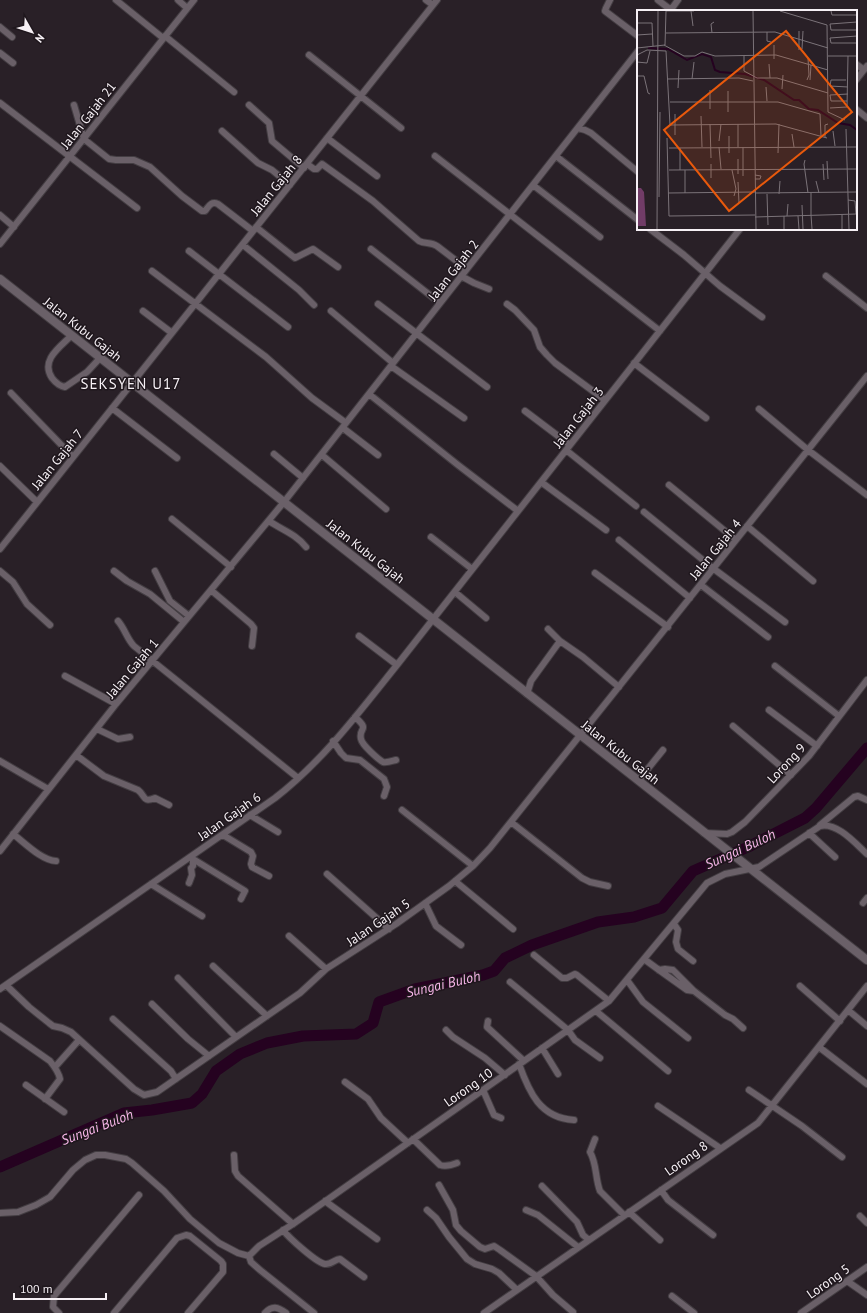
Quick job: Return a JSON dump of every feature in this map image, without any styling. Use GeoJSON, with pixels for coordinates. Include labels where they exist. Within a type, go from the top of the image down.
{"type":"FeatureCollection","features":[{"type":"Feature","properties":{"kind":"street"},"geometry":{"type":"LineString","coordinates":[[116,0],[234,92]]}},
{"type":"Feature","properties":{"kind":"street"},"geometry":{"type":"LineString","coordinates":[[178,0],[188,8]]}},
{"type":"Feature","properties":{"kind":"street","name":"Jalan Gajah 21"},"geometry":{"type":"LineString","coordinates":[[0,244],[194,0]]}},
{"type":"Feature","properties":{"kind":"street"},"geometry":{"type":"LineString","coordinates":[[426,0],[435,3]]}},
{"type":"Feature","properties":{"kind":"street"},"geometry":{"type":"LineString","coordinates":[[610,0],[605,11],[637,35]]}},
{"type":"Feature","properties":{"kind":"street"},"geometry":{"type":"LineString","coordinates":[[658,0],[670,10],[678,0]]}},
{"type":"Feature","properties":{"kind":"street","name":"Jalan Gajah 8"},"geometry":{"type":"LineString","coordinates":[[132,383],[435,3]]}},
{"type":"Feature","properties":{"kind":"street"},"geometry":{"type":"LineString","coordinates":[[0,27],[12,37]]}},
{"type":"Feature","properties":{"kind":"street","name":"Jalan Gajah 2"},"geometry":{"type":"LineString","coordinates":[[284,502],[637,52]]}},
{"type":"Feature","properties":{"kind":"street"},"geometry":{"type":"LineString","coordinates":[[0,53],[13,63]]}},
{"type":"Feature","properties":{"kind":"street"},"geometry":{"type":"LineString","coordinates":[[309,55],[402,128]]}},
{"type":"Feature","properties":{"kind":"street"},"geometry":{"type":"LineString","coordinates":[[857,64],[866,69],[857,79]]}},
{"type":"Feature","properties":{"kind":"street"},"geometry":{"type":"LineString","coordinates":[[0,102],[137,208]]}},
{"type":"Feature","properties":{"kind":"street"},"geometry":{"type":"LineString","coordinates":[[74,105],[84,139],[109,159],[134,160],[142,162],[202,211],[205,211],[211,204],[218,204],[293,257],[298,257],[313,249],[338,267]]}},
{"type":"Feature","properties":{"kind":"street"},"geometry":{"type":"LineString","coordinates":[[249,105],[269,123],[272,141],[305,166],[317,169],[322,164]]}},
{"type":"Feature","properties":{"kind":"street"},"geometry":{"type":"LineString","coordinates":[[857,110],[867,118]]}},
{"type":"Feature","properties":{"kind":"street"},"geometry":{"type":"LineString","coordinates":[[578,128],[591,133],[637,171]]}},
{"type":"Feature","properties":{"kind":"street"},"geometry":{"type":"LineString","coordinates":[[222,130],[258,163],[272,170],[290,185]]}},
{"type":"Feature","properties":{"kind":"street"},"geometry":{"type":"LineString","coordinates":[[327,138],[377,176]]}},
{"type":"Feature","properties":{"kind":"street"},"geometry":{"type":"LineString","coordinates":[[435,156],[660,331]]}},
{"type":"Feature","properties":{"kind":"street"},"geometry":{"type":"LineString","coordinates":[[556,156],[637,219]]}},
{"type":"Feature","properties":{"kind":"street"},"geometry":{"type":"LineString","coordinates":[[312,157],[373,201],[419,241],[423,243],[432,243],[467,269]]}},
{"type":"Feature","properties":{"kind":"street"},"geometry":{"type":"LineString","coordinates":[[533,185],[600,237]]}},
{"type":"Feature","properties":{"kind":"street"},"geometry":{"type":"LineString","coordinates":[[0,215],[14,227]]}},
{"type":"Feature","properties":{"kind":"street"},"geometry":{"type":"LineString","coordinates":[[651,230],[684,255],[720,286],[762,317]]}},
{"type":"Feature","properties":{"kind":"street","name":"Jalan Gajah 3"},"geometry":{"type":"LineString","coordinates":[[433,620],[739,230]]}},
{"type":"Feature","properties":{"kind":"street"},"geometry":{"type":"LineString","coordinates":[[243,245],[299,290],[314,305]]}},
{"type":"Feature","properties":{"kind":"street"},"geometry":{"type":"LineString","coordinates":[[371,249],[440,303]]}},
{"type":"Feature","properties":{"kind":"street"},"geometry":{"type":"LineString","coordinates":[[189,251],[288,327]]}},
{"type":"Feature","properties":{"kind":"street"},"geometry":{"type":"LineString","coordinates":[[152,271],[266,357],[378,455]]}},
{"type":"Feature","properties":{"kind":"street"},"geometry":{"type":"LineString","coordinates":[[461,276],[489,289]]}},
{"type":"Feature","properties":{"kind":"street"},"geometry":{"type":"LineString","coordinates":[[826,276],[867,308]]}},
{"type":"Feature","properties":{"kind":"street","name":"Jalan Kubu Gajah"},"geometry":{"type":"LineString","coordinates":[[0,279],[867,960]]}},
{"type":"Feature","properties":{"kind":"street"},"geometry":{"type":"LineString","coordinates":[[378,304],[487,387]]}},
{"type":"Feature","properties":{"kind":"street"},"geometry":{"type":"LineString","coordinates":[[507,304],[515,310],[534,330],[540,347],[555,363],[605,400]]}},
{"type":"Feature","properties":{"kind":"street"},"geometry":{"type":"LineString","coordinates":[[143,311],[172,333]]}},
{"type":"Feature","properties":{"kind":"street"},"geometry":{"type":"LineString","coordinates":[[331,311],[392,364],[464,418]]}},
{"type":"Feature","properties":{"kind":"street"},"geometry":{"type":"LineString","coordinates":[[72,335],[52,356],[48,363],[49,372],[53,380],[65,387],[87,372],[100,358]]}},
{"type":"Feature","properties":{"kind":"street"},"geometry":{"type":"LineString","coordinates":[[634,363],[706,418]]}},
{"type":"Feature","properties":{"kind":"street","name":"Jalan Gajah 4"},"geometry":{"type":"LineString","coordinates":[[581,735],[867,376]]}},
{"type":"Feature","properties":{"kind":"street","name":"Jalan Gajah 7"},"geometry":{"type":"LineString","coordinates":[[0,549],[132,383]]}},
{"type":"Feature","properties":{"kind":"street"},"geometry":{"type":"LineString","coordinates":[[11,393],[73,457]]}},
{"type":"Feature","properties":{"kind":"street"},"geometry":{"type":"LineString","coordinates":[[369,394],[518,512]]}},
{"type":"Feature","properties":{"kind":"street"},"geometry":{"type":"LineString","coordinates":[[112,408],[177,458]]}},
{"type":"Feature","properties":{"kind":"street"},"geometry":{"type":"LineString","coordinates":[[759,409],[808,450],[867,495]]}},
{"type":"Feature","properties":{"kind":"street"},"geometry":{"type":"LineString","coordinates":[[525,411],[636,506]]}},
{"type":"Feature","properties":{"kind":"street"},"geometry":{"type":"LineString","coordinates":[[274,454],[303,478]]}},
{"type":"Feature","properties":{"kind":"street"},"geometry":{"type":"LineString","coordinates":[[322,455],[386,509]]}},
{"type":"Feature","properties":{"kind":"street"},"geometry":{"type":"LineString","coordinates":[[0,466],[37,502]]}},
{"type":"Feature","properties":{"kind":"street"},"geometry":{"type":"LineString","coordinates":[[541,482],[606,530]]}},
{"type":"Feature","properties":{"kind":"street"},"geometry":{"type":"LineString","coordinates":[[669,485],[736,540]]}},
{"type":"Feature","properties":{"kind":"street","name":"Jalan Gajah 1"},"geometry":{"type":"LineString","coordinates":[[0,850],[116,704],[284,502]]}},
{"type":"Feature","properties":{"kind":"street"},"geometry":{"type":"LineString","coordinates":[[644,512],[785,622]]}},
{"type":"Feature","properties":{"kind":"street"},"geometry":{"type":"LineString","coordinates":[[172,519],[231,567]]}},
{"type":"Feature","properties":{"kind":"street"},"geometry":{"type":"LineString","coordinates":[[269,520],[275,525],[293,534],[302,541],[306,547]]}},
{"type":"Feature","properties":{"kind":"street"},"geometry":{"type":"LineString","coordinates":[[748,526],[813,581]]}},
{"type":"Feature","properties":{"kind":"street"},"geometry":{"type":"LineString","coordinates":[[431,537],[472,569]]}},
{"type":"Feature","properties":{"kind":"street"},"geometry":{"type":"LineString","coordinates":[[619,540],[690,598]]}},
{"type":"Feature","properties":{"kind":"street"},"geometry":{"type":"LineString","coordinates":[[0,571],[13,582],[27,604],[50,625]]}},
{"type":"Feature","properties":{"kind":"street"},"geometry":{"type":"LineString","coordinates":[[114,571],[127,581],[150,594],[184,622]]}},
{"type":"Feature","properties":{"kind":"street"},"geometry":{"type":"LineString","coordinates":[[155,571],[170,601],[189,616]]}},
{"type":"Feature","properties":{"kind":"street"},"geometry":{"type":"LineString","coordinates":[[595,573],[668,627]]}},
{"type":"Feature","properties":{"kind":"street"},"geometry":{"type":"LineString","coordinates":[[700,585],[768,637]]}},
{"type":"Feature","properties":{"kind":"street"},"geometry":{"type":"LineString","coordinates":[[212,590],[252,624],[254,628],[252,646]]}},
{"type":"Feature","properties":{"kind":"street"},"geometry":{"type":"LineString","coordinates":[[455,592],[486,618]]}},
{"type":"Feature","properties":{"kind":"street","name":"Jalan Gajah 6"},"geometry":{"type":"LineString","coordinates":[[0,990],[152,884],[192,858],[290,786],[355,717],[433,620]]}},
{"type":"Feature","properties":{"kind":"street"},"geometry":{"type":"LineString","coordinates":[[118,621],[125,630],[131,642],[298,778]]}},
{"type":"Feature","properties":{"kind":"street"},"geometry":{"type":"LineString","coordinates":[[548,629],[560,642],[583,657],[619,687]]}},
{"type":"Feature","properties":{"kind":"street"},"geometry":{"type":"LineString","coordinates":[[359,636],[397,665]]}},
{"type":"Feature","properties":{"kind":"street"},"geometry":{"type":"LineString","coordinates":[[527,694],[531,681],[560,642]]}},
{"type":"Feature","properties":{"kind":"street"},"geometry":{"type":"LineString","coordinates":[[775,666],[839,716]]}},
{"type":"Feature","properties":{"kind":"street"},"geometry":{"type":"LineString","coordinates":[[66,676],[116,704]]}},
{"type":"Feature","properties":{"kind":"street","name":"Lorong 9"},"geometry":{"type":"LineString","coordinates":[[704,833],[721,834],[732,832],[745,822],[810,756],[867,680]]}},
{"type":"Feature","properties":{"kind":"street"},"geometry":{"type":"LineString","coordinates":[[769,710],[817,746]]}},
{"type":"Feature","properties":{"kind":"street"},"geometry":{"type":"LineString","coordinates":[[355,717],[363,724],[364,728],[361,735],[361,741],[367,749],[383,761],[387,762],[396,760]]}},
{"type":"Feature","properties":{"kind":"street"},"geometry":{"type":"LineString","coordinates":[[733,726],[791,774]]}},
{"type":"Feature","properties":{"kind":"street"},"geometry":{"type":"LineString","coordinates":[[97,729],[118,739],[130,736]]}},
{"type":"Feature","properties":{"kind":"street","name":"Jalan Gajah 5"},"geometry":{"type":"LineString","coordinates":[[79,1040],[140,1093],[144,1094],[156,1092],[300,993],[326,969],[425,903],[473,866],[490,848],[581,735]]}},
{"type":"Feature","properties":{"kind":"street"},"geometry":{"type":"LineString","coordinates":[[334,741],[343,756],[349,759],[360,760],[384,779],[387,787],[384,796]]}},
{"type":"Feature","properties":{"kind":"street"},"geometry":{"type":"LineString","coordinates":[[638,781],[663,750]]}},
{"type":"Feature","properties":{"kind":"street"},"geometry":{"type":"LineString","coordinates":[[76,755],[104,776],[138,790],[142,793],[146,800],[155,798],[169,805]]}},
{"type":"Feature","properties":{"kind":"street"},"geometry":{"type":"LineString","coordinates":[[0,761],[48,789]]}},
{"type":"Feature","properties":{"kind":"street","name":"Lorong 10"},"geometry":{"type":"LineString","coordinates":[[249,1256],[259,1246],[293,1224],[609,1001],[707,883],[725,874],[748,867],[759,867],[820,826],[854,796],[867,800]]}},
{"type":"Feature","properties":{"kind":"street"},"geometry":{"type":"LineString","coordinates":[[402,810],[473,866]]}},
{"type":"Feature","properties":{"kind":"street"},"geometry":{"type":"LineString","coordinates":[[250,815],[278,832]]}},
{"type":"Feature","properties":{"kind":"street"},"geometry":{"type":"LineString","coordinates":[[511,822],[582,878],[590,882],[608,886]]}},
{"type":"Feature","properties":{"kind":"street"},"geometry":{"type":"LineString","coordinates":[[820,826],[829,825],[846,834],[867,854]]}},
{"type":"Feature","properties":{"kind":"street"},"geometry":{"type":"LineString","coordinates":[[809,833],[834,857]]}},
{"type":"Feature","properties":{"kind":"street"},"geometry":{"type":"LineString","coordinates":[[13,834],[43,857],[56,861]]}},
{"type":"Feature","properties":{"kind":"street"},"geometry":{"type":"LineString","coordinates":[[223,834],[251,852],[253,856],[251,864],[252,867],[269,876]]}},
{"type":"Feature","properties":{"kind":"street"},"geometry":{"type":"LineString","coordinates":[[189,883],[192,876],[192,858]]}},
{"type":"Feature","properties":{"kind":"street"},"geometry":{"type":"LineString","coordinates":[[192,858],[245,891],[241,899]]}},
{"type":"Feature","properties":{"kind":"street"},"geometry":{"type":"LineString","coordinates":[[327,874],[389,928]]}},
{"type":"Feature","properties":{"kind":"street"},"geometry":{"type":"LineString","coordinates":[[455,881],[513,929]]}},
{"type":"Feature","properties":{"kind":"street"},"geometry":{"type":"LineString","coordinates":[[152,884],[202,916]]}},
{"type":"Feature","properties":{"kind":"street"},"geometry":{"type":"LineString","coordinates":[[863,904],[867,898]]}},
{"type":"Feature","properties":{"kind":"street"},"geometry":{"type":"LineString","coordinates":[[425,903],[436,926],[461,945]]}},
{"type":"Feature","properties":{"kind":"street"},"geometry":{"type":"LineString","coordinates":[[674,924],[678,930],[676,942],[678,948],[683,954],[693,961]]}},
{"type":"Feature","properties":{"kind":"street"},"geometry":{"type":"LineString","coordinates":[[289,936],[326,969]]}},
{"type":"Feature","properties":{"kind":"street"},"geometry":{"type":"LineString","coordinates":[[534,955],[562,978],[567,978],[575,974],[578,975],[609,1001]]}},
{"type":"Feature","properties":{"kind":"street"},"geometry":{"type":"LineString","coordinates":[[644,959],[659,970],[673,970],[694,991],[743,1028]]}},
{"type":"Feature","properties":{"kind":"street"},"geometry":{"type":"LineString","coordinates":[[213,966],[267,1016]]}},
{"type":"Feature","properties":{"kind":"street"},"geometry":{"type":"LineString","coordinates":[[178,978],[236,1037]]}},
{"type":"Feature","properties":{"kind":"street"},"geometry":{"type":"LineString","coordinates":[[627,980],[643,1002],[688,1038]]}},
{"type":"Feature","properties":{"kind":"street"},"geometry":{"type":"LineString","coordinates":[[510,982],[568,1030],[574,1040],[600,1058]]}},
{"type":"Feature","properties":{"kind":"street"},"geometry":{"type":"LineString","coordinates":[[6,985],[29,1007],[49,1023],[53,1026],[71,1032],[79,1040],[54,1067]]}},
{"type":"Feature","properties":{"kind":"street"},"geometry":{"type":"LineString","coordinates":[[800,986],[840,1021]]}},
{"type":"Feature","properties":{"kind":"street","name":"Lorong 8"},"geometry":{"type":"LineString","coordinates":[[484,1313],[758,1123],[867,986]]}},
{"type":"Feature","properties":{"kind":"street"},"geometry":{"type":"LineString","coordinates":[[152,1004],[188,1039],[209,1056]]}},
{"type":"Feature","properties":{"kind":"street"},"geometry":{"type":"LineString","coordinates":[[848,1010],[867,1026]]}},
{"type":"Feature","properties":{"kind":"street"},"geometry":{"type":"LineString","coordinates":[[596,1011],[668,1071]]}},
{"type":"Feature","properties":{"kind":"street"},"geometry":{"type":"LineString","coordinates":[[114,1019],[171,1071],[176,1079]]}},
{"type":"Feature","properties":{"kind":"street"},"geometry":{"type":"LineString","coordinates":[[488,1021],[487,1027],[522,1063],[525,1081],[534,1099],[553,1115],[564,1119],[574,1120]]}},
{"type":"Feature","properties":{"kind":"street"},"geometry":{"type":"LineString","coordinates":[[0,1026],[50,1061],[54,1067],[60,1079],[45,1099]]}},
{"type":"Feature","properties":{"kind":"street"},"geometry":{"type":"LineString","coordinates":[[446,1030],[485,1058],[505,1075]]}},
{"type":"Feature","properties":{"kind":"street"},"geometry":{"type":"LineString","coordinates":[[819,1047],[867,1084]]}},
{"type":"Feature","properties":{"kind":"street"},"geometry":{"type":"LineString","coordinates":[[542,1048],[558,1074]]}},
{"type":"Feature","properties":{"kind":"street"},"geometry":{"type":"LineString","coordinates":[[345,1082],[368,1099],[381,1118],[440,1165],[450,1166],[457,1163]]}},
{"type":"Feature","properties":{"kind":"street"},"geometry":{"type":"LineString","coordinates":[[26,1084],[64,1112]]}},
{"type":"Feature","properties":{"kind":"street"},"geometry":{"type":"LineString","coordinates":[[483,1090],[494,1115],[501,1118]]}},
{"type":"Feature","properties":{"kind":"street"},"geometry":{"type":"LineString","coordinates":[[749,1090],[802,1126],[842,1157]]}},
{"type":"Feature","properties":{"kind":"street"},"geometry":{"type":"LineString","coordinates":[[658,1106],[720,1148]]}},
{"type":"Feature","properties":{"kind":"street"},"geometry":{"type":"LineString","coordinates":[[595,1139],[590,1152],[594,1158],[600,1191],[626,1214],[660,1240]]}},
{"type":"Feature","properties":{"kind":"street"},"geometry":{"type":"LineString","coordinates":[[0,1213],[18,1212],[36,1205],[50,1197],[73,1170],[85,1160],[104,1155],[126,1159],[164,1191],[190,1219],[219,1243],[238,1253],[249,1256],[251,1262],[260,1270],[314,1313]]}},
{"type":"Feature","properties":{"kind":"street"},"geometry":{"type":"LineString","coordinates":[[234,1155],[235,1171],[238,1176],[293,1224]]}},
{"type":"Feature","properties":{"kind":"street"},"geometry":{"type":"LineString","coordinates":[[439,1185],[453,1210],[456,1225],[461,1231],[480,1247],[485,1249],[494,1246],[536,1276],[553,1295],[573,1312]]}},
{"type":"Feature","properties":{"kind":"street"},"geometry":{"type":"LineString","coordinates":[[542,1186],[577,1222],[583,1235],[589,1240]]}},
{"type":"Feature","properties":{"kind":"street"},"geometry":{"type":"LineString","coordinates":[[661,1190],[668,1200],[713,1236]]}},
{"type":"Feature","properties":{"kind":"street"},"geometry":{"type":"LineString","coordinates":[[59,1313],[54,1307],[54,1296],[139,1195]]}},
{"type":"Feature","properties":{"kind":"street"},"geometry":{"type":"LineString","coordinates":[[324,1202],[376,1239]]}},
{"type":"Feature","properties":{"kind":"street"},"geometry":{"type":"LineString","coordinates":[[427,1210],[436,1218],[467,1259],[475,1264],[492,1269],[499,1273],[517,1290]]}},
{"type":"Feature","properties":{"kind":"street"},"geometry":{"type":"LineString","coordinates":[[526,1210],[538,1215],[578,1247]]}},
{"type":"Feature","properties":{"kind":"street"},"geometry":{"type":"LineString","coordinates":[[860,1216],[867,1223]]}},
{"type":"Feature","properties":{"kind":"street"},"geometry":{"type":"LineString","coordinates":[[283,1230],[292,1240],[317,1260],[324,1264],[328,1264],[340,1259],[364,1277]]}},
{"type":"Feature","properties":{"kind":"street"},"geometry":{"type":"LineString","coordinates":[[114,1313],[177,1238],[186,1234],[221,1261],[224,1268],[223,1272],[188,1313]]}},
{"type":"Feature","properties":{"kind":"street","name":"Lorong 5"},"geometry":{"type":"LineString","coordinates":[[805,1312],[867,1267]]}},
{"type":"Feature","properties":{"kind":"street"},"geometry":{"type":"LineString","coordinates":[[847,1281],[867,1295]]}},
{"type":"Feature","properties":{"kind":"street"},"geometry":{"type":"LineString","coordinates":[[672,1296],[694,1313]]}},
{"type":"Feature","properties":{"kind":"street"},"geometry":{"type":"LineString","coordinates":[[265,1313],[271,1308],[277,1308],[286,1313]]}},
{"type":"Feature","properties":{"kind":"waterway","name":"Sungai Buloh"},"geometry":{"type":"LineString","coordinates":[[0,1167],[124,1113],[192,1103],[202,1094],[216,1071],[240,1054],[267,1043],[303,1036],[356,1034],[373,1023],[379,1002],[415,989],[483,975],[494,971],[505,958],[532,945],[598,922],[634,917],[662,908],[693,871],[748,847],[805,818],[816,808],[867,748]]}},
{"type":"Feature","properties":{"kind":"district","name":"SEKSYEN U17"},"geometry":{"type":"Point","coordinates":[131,384]}}]}
